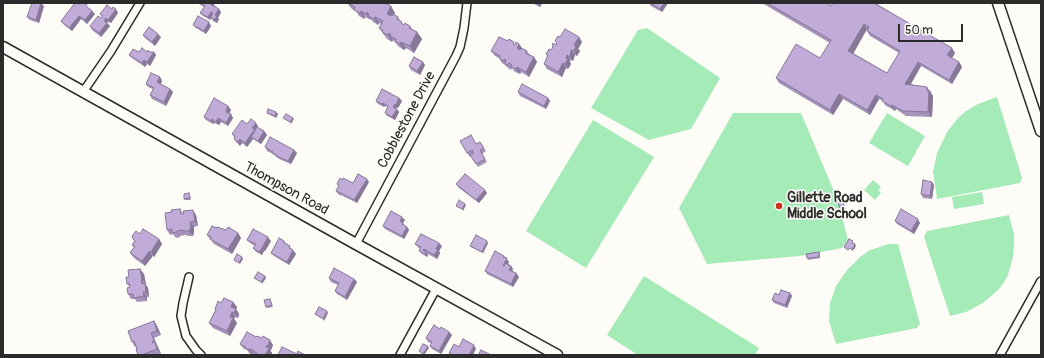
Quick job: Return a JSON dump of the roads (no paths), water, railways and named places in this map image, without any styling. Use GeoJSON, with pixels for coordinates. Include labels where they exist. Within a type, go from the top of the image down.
{"type":"FeatureCollection","features":[{"type":"Feature","properties":{"kind":"street"},"geometry":{"type":"LineString","coordinates":[[83,92],[111,51],[140,3]]}},
{"type":"Feature","properties":{"kind":"street","name":"Cobblestone Drive"},"geometry":{"type":"LineString","coordinates":[[356,244],[456,56],[460,47],[464,28],[467,3]]}},
{"type":"Feature","properties":{"kind":"street"},"geometry":{"type":"LineString","coordinates":[[998,3],[1041,131]]}},
{"type":"Feature","properties":{"kind":"street","name":"Thompson Road"},"geometry":{"type":"LineString","coordinates":[[3,47],[556,355]]}},
{"type":"Feature","properties":{"kind":"street"},"geometry":{"type":"LineString","coordinates":[[189,277],[182,303],[181,316],[186,336],[201,355]]}},
{"type":"Feature","properties":{"kind":"street"},"geometry":{"type":"LineString","coordinates":[[1000,355],[1041,281]]}},
{"type":"Feature","properties":{"kind":"street"},"geometry":{"type":"LineString","coordinates":[[400,355],[436,289]]}},
{"type":"Feature","properties":{"kind":"place","name":"Gillette Road Middle School"},"geometry":{"type":"Point","coordinates":[779,206]}}]}
